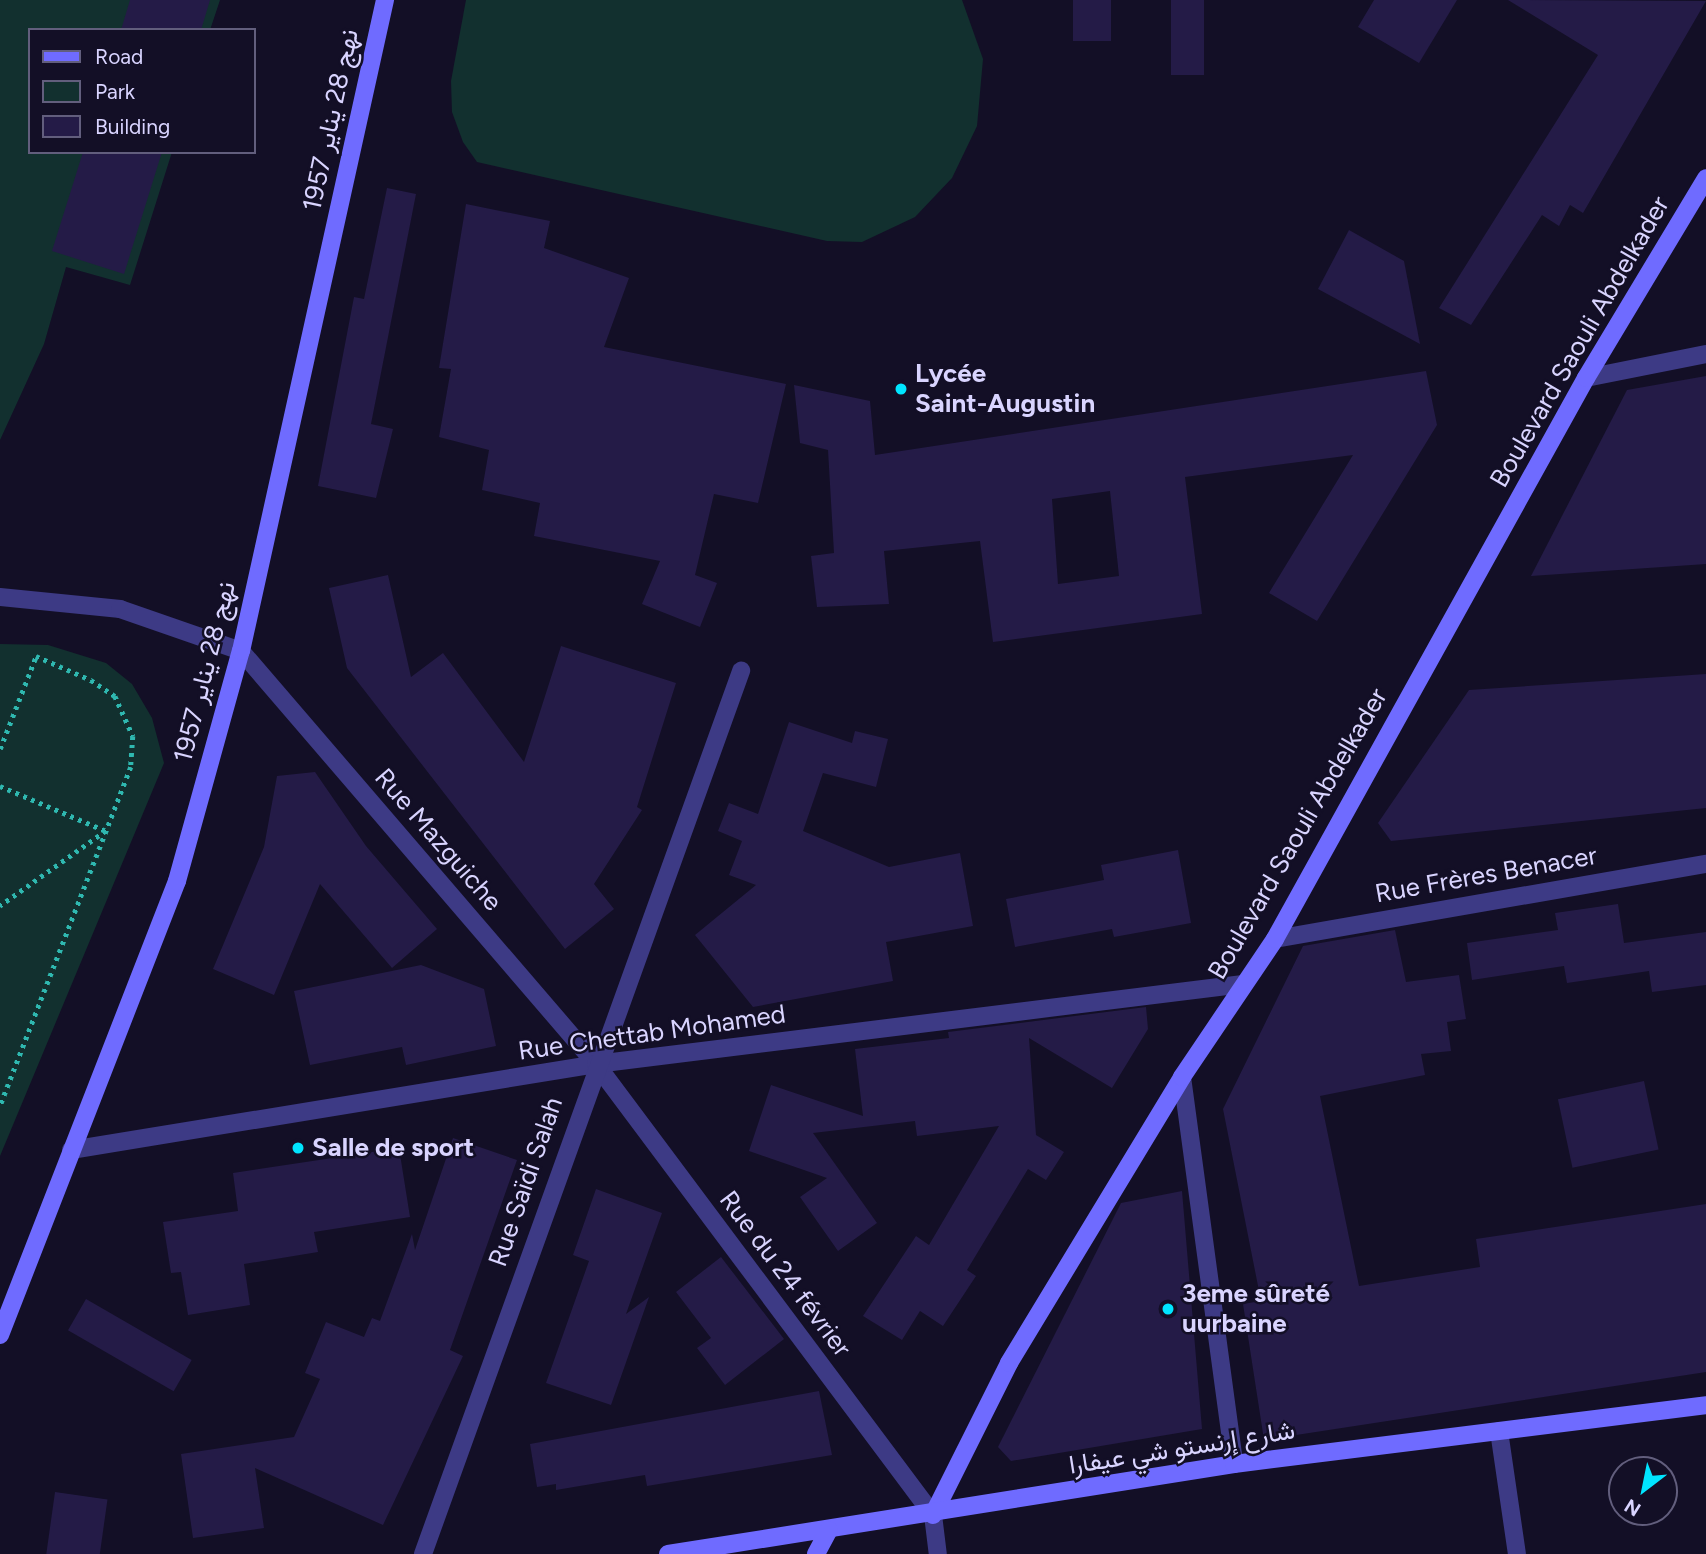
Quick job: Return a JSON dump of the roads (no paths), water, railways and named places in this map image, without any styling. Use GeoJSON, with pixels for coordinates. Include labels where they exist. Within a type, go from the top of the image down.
{"type":"FeatureCollection","features":[{"type":"Feature","properties":{"kind":"main road","name":"نهج 28 يناير 1957"},"geometry":{"type":"LineString","coordinates":[[0,1335],[177,881],[241,650],[384,0]]}},
{"type":"Feature","properties":{"kind":"main road","name":"Boulevard Saouli Abdelkader"},"geometry":{"type":"LineString","coordinates":[[933,1515],[1009,1363],[1182,1077],[1275,939],[1586,378],[1706,178]]}},
{"type":"Feature","properties":{"kind":"main road","name":"شارع إرنستو شي عيفارا"},"geometry":{"type":"LineString","coordinates":[[668,1554],[933,1515],[1234,1464],[1706,1405]]}},
{"type":"Feature","properties":{"kind":"main road"},"geometry":{"type":"LineString","coordinates":[[816,1554],[829,1530]]}},
{"type":"Feature","properties":{"kind":"street"},"geometry":{"type":"LineString","coordinates":[[1586,378],[1706,354]]}},
{"type":"Feature","properties":{"kind":"street"},"geometry":{"type":"LineString","coordinates":[[0,597],[120,609],[241,650]]}},
{"type":"Feature","properties":{"kind":"street","name":"Rue Mazguiche"},"geometry":{"type":"LineString","coordinates":[[241,650],[596,1064]]}},
{"type":"Feature","properties":{"kind":"street","name":"Rue Saïdi Salah"},"geometry":{"type":"LineString","coordinates":[[422,1554],[596,1064],[741,671]]}},
{"type":"Feature","properties":{"kind":"street","name":"Rue Frères Benacer"},"geometry":{"type":"LineString","coordinates":[[1275,939],[1706,864]]}},
{"type":"Feature","properties":{"kind":"street","name":"Rue Chettab Mohamed"},"geometry":{"type":"LineString","coordinates":[[71,1150],[596,1064],[1243,984]]}},
{"type":"Feature","properties":{"kind":"street","name":"Rue du 24 février"},"geometry":{"type":"LineString","coordinates":[[596,1064],[933,1515]]}},
{"type":"Feature","properties":{"kind":"street"},"geometry":{"type":"LineString","coordinates":[[1182,1077],[1234,1464]]}},
{"type":"Feature","properties":{"kind":"street"},"geometry":{"type":"LineString","coordinates":[[1499,1431],[1517,1554]]}},
{"type":"Feature","properties":{"kind":"street"},"geometry":{"type":"LineString","coordinates":[[933,1515],[938,1554]]}},
{"type":"Feature","properties":{"kind":"place","name":"Lycée Saint-Augustin"},"geometry":{"type":"Point","coordinates":[901,389]}},
{"type":"Feature","properties":{"kind":"place","name":"Salle de sport"},"geometry":{"type":"Point","coordinates":[298,1148]}},
{"type":"Feature","properties":{"kind":"place","name":"3eme sûreté uurbaine"},"geometry":{"type":"Point","coordinates":[1168,1309]}}]}
